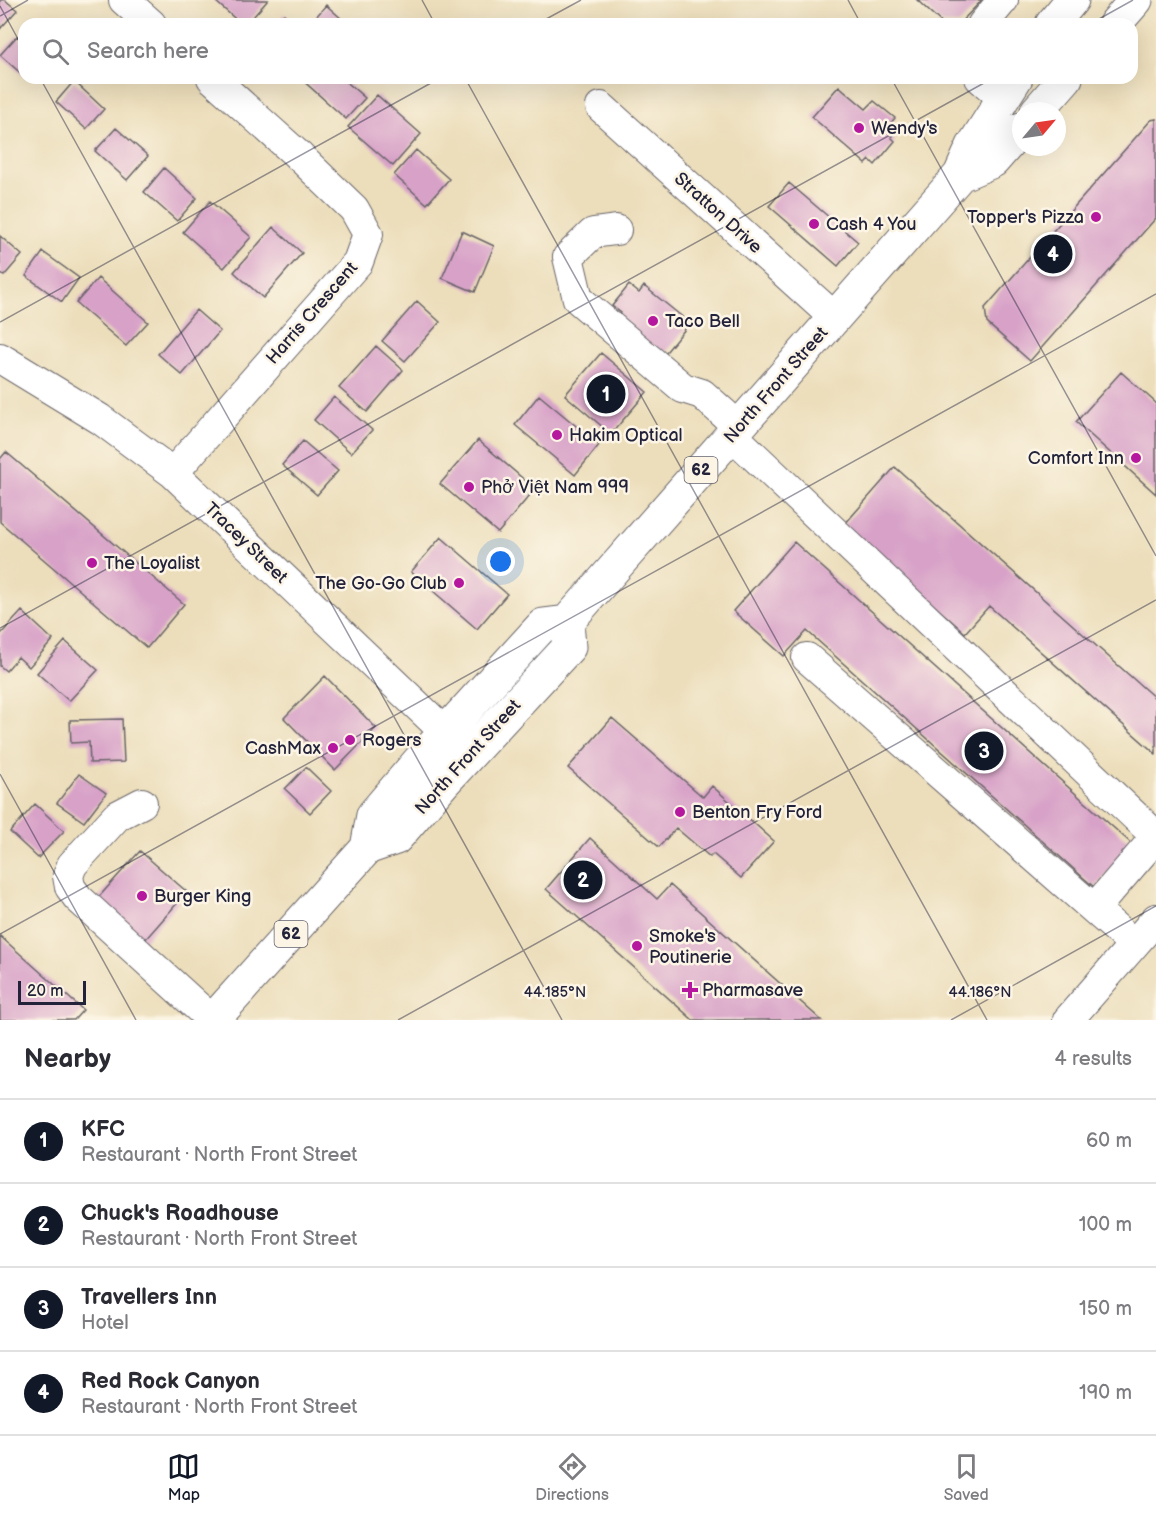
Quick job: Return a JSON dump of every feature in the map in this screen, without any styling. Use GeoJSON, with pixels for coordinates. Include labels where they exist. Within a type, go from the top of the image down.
{"type":"FeatureCollection","features":[{"type":"Feature","properties":{"kind":"main road"},"geometry":{"type":"LineString","coordinates":[[1057,18],[1071,0]]}},
{"type":"Feature","properties":{"kind":"main road"},"geometry":{"type":"LineString","coordinates":[[1120,18],[1136,0]]}},
{"type":"Feature","properties":{"kind":"main road"},"geometry":{"type":"LineString","coordinates":[[1045,102],[1061,84]]}},
{"type":"Feature","properties":{"kind":"main road","name":"North Front Street"},"geometry":{"type":"LineString","coordinates":[[367,848],[373,815],[420,760],[543,625],[567,622],[960,175],[1000,85]]}},
{"type":"Feature","properties":{"kind":"main road","name":"North Front Street"},"geometry":{"type":"LineString","coordinates":[[960,175],[993,161],[1012,139]]}},
{"type":"Feature","properties":{"kind":"main road","name":"North Front Street"},"geometry":{"type":"LineString","coordinates":[[213,1020],[367,848],[396,838],[444,782],[569,648],[567,622]]}},
{"type":"Feature","properties":{"kind":"street"},"geometry":{"type":"LineString","coordinates":[[124,0],[144,18]]}},
{"type":"Feature","properties":{"kind":"street"},"geometry":{"type":"LineString","coordinates":[[987,18],[1003,0]]}},
{"type":"Feature","properties":{"kind":"street","name":"Harris Crescent"},"geometry":{"type":"LineString","coordinates":[[173,473],[358,262],[368,234],[354,208],[219,84]]}},
{"type":"Feature","properties":{"kind":"street","name":"Stratton Drive"},"geometry":{"type":"LineString","coordinates":[[601,108],[835,318]]}},
{"type":"Feature","properties":{"kind":"street"},"geometry":{"type":"LineString","coordinates":[[616,230],[593,233],[568,257],[578,299],[683,388],[702,394],[736,431],[1156,837],[1094,909]]}},
{"type":"Feature","properties":{"kind":"street","name":"Tracey Street"},"geometry":{"type":"LineString","coordinates":[[0,358],[100,419],[173,473],[470,755]]}},
{"type":"Feature","properties":{"kind":"street"},"geometry":{"type":"LineString","coordinates":[[807,658],[1134,944]]}},
{"type":"Feature","properties":{"kind":"street"},"geometry":{"type":"LineString","coordinates":[[142,803],[117,816],[72,865],[68,876],[70,887],[78,898],[213,1020]]}},
{"type":"Feature","properties":{"kind":"street"},"geometry":{"type":"LineString","coordinates":[[1068,1020],[1156,919]]}},
{"type":"Feature","properties":{"kind":"building"},"geometry":{"type":"Polygon","coordinates":[[[0,0],[5,0],[17,10],[0,29],[0,0]]]}},
{"type":"Feature","properties":{"kind":"building"},"geometry":{"type":"Polygon","coordinates":[[[214,0],[268,0],[252,18],[234,18],[214,0]]]}},
{"type":"Feature","properties":{"kind":"building"},"geometry":{"type":"Polygon","coordinates":[[[917,0],[982,0],[965,18],[936,18],[917,0]]]}},
{"type":"Feature","properties":{"kind":"building"},"geometry":{"type":"Polygon","coordinates":[[[326,5],[341,18],[315,18],[326,5]]]}},
{"type":"Feature","properties":{"kind":"building"},"geometry":{"type":"Polygon","coordinates":[[[17,36],[18,71],[0,55],[17,36]]]}},
{"type":"Feature","properties":{"kind":"building"},"geometry":{"type":"Polygon","coordinates":[[[71,84],[77,84],[104,109],[86,129],[56,102],[71,84]]]}},
{"type":"Feature","properties":{"kind":"building"},"geometry":{"type":"Polygon","coordinates":[[[307,84],[349,84],[365,98],[346,119],[307,84]]]}},
{"type":"Feature","properties":{"kind":"building","name":"Wendy's"},"geometry":{"type":"Polygon","coordinates":[[[839,86],[866,109],[874,101],[895,118],[889,125],[896,131],[891,137],[895,141],[875,165],[870,160],[866,164],[812,117],[839,86]]]}},
{"type":"Feature","properties":{"kind":"building"},"geometry":{"type":"Polygon","coordinates":[[[377,95],[421,134],[393,166],[348,127],[377,95]]]}},
{"type":"Feature","properties":{"kind":"building"},"geometry":{"type":"Polygon","coordinates":[[[1156,119],[1156,218],[1030,361],[987,323],[985,308],[1151,120],[1156,119]]]}},
{"type":"Feature","properties":{"kind":"building"},"geometry":{"type":"Polygon","coordinates":[[[116,128],[148,156],[127,180],[95,151],[116,128]]]}},
{"type":"Feature","properties":{"kind":"building"},"geometry":{"type":"Polygon","coordinates":[[[416,150],[449,179],[427,204],[394,175],[416,150]]]}},
{"type":"Feature","properties":{"kind":"building"},"geometry":{"type":"Polygon","coordinates":[[[164,168],[197,198],[177,221],[144,192],[164,168]]]}},
{"type":"Feature","properties":{"kind":"building","name":"Cash 4 You"},"geometry":{"type":"Polygon","coordinates":[[[789,183],[858,242],[838,266],[769,206],[789,183]]]}},
{"type":"Feature","properties":{"kind":"building"},"geometry":{"type":"Polygon","coordinates":[[[210,201],[251,237],[224,268],[183,232],[210,201]]]}},
{"type":"Feature","properties":{"kind":"building"},"geometry":{"type":"Polygon","coordinates":[[[273,227],[302,253],[263,298],[234,272],[273,227]]]}},
{"type":"Feature","properties":{"kind":"building"},"geometry":{"type":"Polygon","coordinates":[[[462,231],[494,246],[475,292],[442,278],[462,231]]]}},
{"type":"Feature","properties":{"kind":"building"},"geometry":{"type":"Polygon","coordinates":[[[0,236],[22,255],[4,276],[0,273],[0,236]]]}},
{"type":"Feature","properties":{"kind":"building"},"geometry":{"type":"Polygon","coordinates":[[[43,252],[79,278],[62,302],[26,276],[43,252]]]}},
{"type":"Feature","properties":{"kind":"building"},"geometry":{"type":"Polygon","coordinates":[[[98,278],[148,322],[126,346],[76,303],[98,278]]]}},
{"type":"Feature","properties":{"kind":"building","name":"Taco Bell"},"geometry":{"type":"Polygon","coordinates":[[[629,285],[639,293],[644,286],[690,323],[662,357],[616,320],[621,313],[612,306],[629,285]]]}},
{"type":"Feature","properties":{"kind":"building"},"geometry":{"type":"Polygon","coordinates":[[[417,301],[440,322],[405,361],[382,341],[417,301]]]}},
{"type":"Feature","properties":{"kind":"building"},"geometry":{"type":"Polygon","coordinates":[[[196,310],[220,331],[182,375],[158,354],[196,310]]]}},
{"type":"Feature","properties":{"kind":"building"},"geometry":{"type":"Polygon","coordinates":[[[376,346],[403,370],[367,412],[339,388],[376,346]]]}},
{"type":"Feature","properties":{"kind":"building"},"geometry":{"type":"Polygon","coordinates":[[[601,353],[647,392],[611,434],[565,395],[601,353]]]}},
{"type":"Feature","properties":{"kind":"building","name":"Comfort Inn"},"geometry":{"type":"Polygon","coordinates":[[[1121,372],[1156,403],[1156,494],[1076,422],[1121,372]]]}},
{"type":"Feature","properties":{"kind":"building","name":"Hakim Optical"},"geometry":{"type":"Polygon","coordinates":[[[539,395],[599,445],[575,475],[515,425],[539,395]]]}},
{"type":"Feature","properties":{"kind":"building"},"geometry":{"type":"Polygon","coordinates":[[[334,397],[372,430],[351,453],[314,420],[334,397]]]}},
{"type":"Feature","properties":{"kind":"building"},"geometry":{"type":"Polygon","coordinates":[[[478,440],[535,489],[498,533],[440,484],[478,440]]]}},
{"type":"Feature","properties":{"kind":"building"},"geometry":{"type":"Polygon","coordinates":[[[303,441],[338,471],[317,495],[282,465],[303,441]]]}},
{"type":"Feature","properties":{"kind":"building","name":"The Loyalist"},"geometry":{"type":"Polygon","coordinates":[[[6,452],[184,604],[147,648],[0,522],[0,459],[6,452]]]}},
{"type":"Feature","properties":{"kind":"building"},"geometry":{"type":"Polygon","coordinates":[[[895,467],[1156,699],[1156,754],[989,606],[965,633],[844,525],[895,467]]]}},
{"type":"Feature","properties":{"kind":"building","name":"The Go-Go Club"},"geometry":{"type":"Polygon","coordinates":[[[441,537],[507,594],[477,629],[411,572],[441,537]]]}},
{"type":"Feature","properties":{"kind":"building"},"geometry":{"type":"Polygon","coordinates":[[[794,542],[1133,845],[1095,888],[807,631],[784,656],[733,611],[794,542]]]}},
{"type":"Feature","properties":{"kind":"building"},"geometry":{"type":"Polygon","coordinates":[[[22,611],[53,640],[29,667],[18,657],[6,671],[0,666],[0,635],[22,611]]]}},
{"type":"Feature","properties":{"kind":"building"},"geometry":{"type":"Polygon","coordinates":[[[65,641],[98,670],[69,701],[37,673],[65,641]]]}},
{"type":"Feature","properties":{"kind":"building"},"geometry":{"type":"Polygon","coordinates":[[[325,676],[376,728],[335,770],[284,718],[325,676]]]}},
{"type":"Feature","properties":{"kind":"building","name":"Benton Fry Ford"},"geometry":{"type":"Polygon","coordinates":[[[612,718],[703,797],[712,786],[774,841],[741,878],[713,854],[710,857],[676,828],[659,847],[568,768],[612,718]]]}},
{"type":"Feature","properties":{"kind":"building"},"geometry":{"type":"Polygon","coordinates":[[[122,719],[124,762],[90,763],[89,742],[71,743],[70,720],[122,719]]]}},
{"type":"Feature","properties":{"kind":"building"},"geometry":{"type":"Polygon","coordinates":[[[306,767],[331,791],[310,813],[285,789],[306,767]]]}},
{"type":"Feature","properties":{"kind":"building"},"geometry":{"type":"Polygon","coordinates":[[[79,774],[106,793],[84,822],[57,803],[79,774]]]}},
{"type":"Feature","properties":{"kind":"building"},"geometry":{"type":"Polygon","coordinates":[[[35,804],[64,831],[38,858],[10,832],[35,804]]]}},
{"type":"Feature","properties":{"kind":"building"},"geometry":{"type":"Polygon","coordinates":[[[590,838],[657,899],[670,885],[821,1020],[693,1020],[546,889],[590,838]]]}},
{"type":"Feature","properties":{"kind":"building","name":"Burger King"},"geometry":{"type":"Polygon","coordinates":[[[140,851],[187,892],[144,941],[97,899],[140,851]]]}},
{"type":"Feature","properties":{"kind":"building"},"geometry":{"type":"Polygon","coordinates":[[[0,936],[83,1010],[74,1020],[0,1020],[0,936]]]}},
{"type":"Feature","properties":{"kind":"place","name":"Wendy's"},"geometry":{"type":"Point","coordinates":[859,128]}},
{"type":"Feature","properties":{"kind":"place","name":"Topper's Pizza"},"geometry":{"type":"Point","coordinates":[1096,217]}},
{"type":"Feature","properties":{"kind":"place","name":"Cash 4 You"},"geometry":{"type":"Point","coordinates":[814,224]}},
{"type":"Feature","properties":{"kind":"place","name":"Red Rock Canyon"},"geometry":{"type":"Point","coordinates":[1053,254]}},
{"type":"Feature","properties":{"kind":"place","name":"Taco Bell"},"geometry":{"type":"Point","coordinates":[653,321]}},
{"type":"Feature","properties":{"kind":"place","name":"KFC"},"geometry":{"type":"Point","coordinates":[606,394]}},
{"type":"Feature","properties":{"kind":"place","name":"Hakim Optical"},"geometry":{"type":"Point","coordinates":[557,435]}},
{"type":"Feature","properties":{"kind":"place","name":"Comfort Inn"},"geometry":{"type":"Point","coordinates":[1136,458]}},
{"type":"Feature","properties":{"kind":"place","name":"Phở Việt Nam 999"},"geometry":{"type":"Point","coordinates":[469,487]}},
{"type":"Feature","properties":{"kind":"place","name":"The Loyalist"},"geometry":{"type":"Point","coordinates":[92,563]}},
{"type":"Feature","properties":{"kind":"place","name":"The Go-Go Club"},"geometry":{"type":"Point","coordinates":[459,583]}},
{"type":"Feature","properties":{"kind":"place","name":"Rogers"},"geometry":{"type":"Point","coordinates":[350,740]}},
{"type":"Feature","properties":{"kind":"place","name":"CashMax"},"geometry":{"type":"Point","coordinates":[333,748]}},
{"type":"Feature","properties":{"kind":"place","name":"Travellers Inn"},"geometry":{"type":"Point","coordinates":[984,751]}},
{"type":"Feature","properties":{"kind":"place","name":"Benton Fry Ford"},"geometry":{"type":"Point","coordinates":[680,812]}},
{"type":"Feature","properties":{"kind":"place","name":"Chuck's Roadhouse"},"geometry":{"type":"Point","coordinates":[583,880]}},
{"type":"Feature","properties":{"kind":"place","name":"Burger King"},"geometry":{"type":"Point","coordinates":[142,896]}},
{"type":"Feature","properties":{"kind":"place","name":"Smoke's Poutinerie"},"geometry":{"type":"Point","coordinates":[637,946]}},
{"type":"Feature","properties":{"kind":"place","name":"Pharmasave"},"geometry":{"type":"Point","coordinates":[690,990]}}]}
